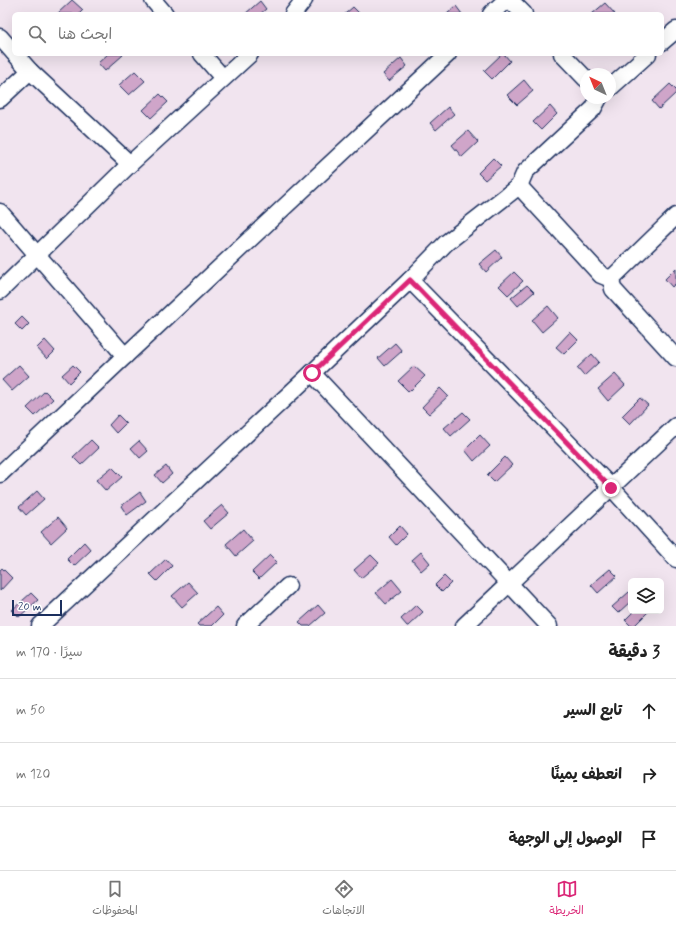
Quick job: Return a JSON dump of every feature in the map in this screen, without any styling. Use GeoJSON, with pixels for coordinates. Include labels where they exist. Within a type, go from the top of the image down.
{"type":"FeatureCollection","features":[{"type":"Feature","properties":{"kind":"street"},"geometry":{"type":"LineString","coordinates":[[153,0],[163,12]]}},
{"type":"Feature","properties":{"kind":"street"},"geometry":{"type":"LineString","coordinates":[[295,12],[304,0]]}},
{"type":"Feature","properties":{"kind":"street"},"geometry":{"type":"LineString","coordinates":[[493,12],[506,0]]}},
{"type":"Feature","properties":{"kind":"street"},"geometry":{"type":"LineString","coordinates":[[510,0],[522,12]]}},
{"type":"Feature","properties":{"kind":"street"},"geometry":{"type":"LineString","coordinates":[[664,40],[676,30]]}},
{"type":"Feature","properties":{"kind":"street"},"geometry":{"type":"LineString","coordinates":[[0,37],[12,50]]}},
{"type":"Feature","properties":{"kind":"street"},"geometry":{"type":"LineString","coordinates":[[18,56],[30,71],[130,164]]}},
{"type":"Feature","properties":{"kind":"street"},"geometry":{"type":"LineString","coordinates":[[204,56],[224,78]]}},
{"type":"Feature","properties":{"kind":"street"},"geometry":{"type":"LineString","coordinates":[[0,291],[130,164],[248,56]]}},
{"type":"Feature","properties":{"kind":"street"},"geometry":{"type":"LineString","coordinates":[[0,474],[446,56]]}},
{"type":"Feature","properties":{"kind":"street"},"geometry":{"type":"LineString","coordinates":[[564,56],[580,73]]}},
{"type":"Feature","properties":{"kind":"street"},"geometry":{"type":"LineString","coordinates":[[616,83],[646,56]]}},
{"type":"Feature","properties":{"kind":"street"},"geometry":{"type":"LineString","coordinates":[[0,99],[30,71]]}},
{"type":"Feature","properties":{"kind":"street"},"geometry":{"type":"LineString","coordinates":[[40,626],[312,373],[410,280],[446,243],[518,186],[525,172],[593,109],[596,104]]}},
{"type":"Feature","properties":{"kind":"street"},"geometry":{"type":"LineString","coordinates":[[518,186],[601,275],[611,279]]}},
{"type":"Feature","properties":{"kind":"street"},"geometry":{"type":"LineString","coordinates":[[0,212],[125,356]]}},
{"type":"Feature","properties":{"kind":"street"},"geometry":{"type":"LineString","coordinates":[[611,279],[676,216]]}},
{"type":"Feature","properties":{"kind":"street"},"geometry":{"type":"LineString","coordinates":[[611,279],[613,289],[676,358]]}},
{"type":"Feature","properties":{"kind":"street"},"geometry":{"type":"LineString","coordinates":[[410,280],[611,488],[676,558]]}},
{"type":"Feature","properties":{"kind":"street"},"geometry":{"type":"LineString","coordinates":[[312,373],[549,626]]}},
{"type":"Feature","properties":{"kind":"street"},"geometry":{"type":"LineString","coordinates":[[464,626],[676,426]]}},
{"type":"Feature","properties":{"kind":"street"},"geometry":{"type":"LineString","coordinates":[[245,626],[288,586]]}},
{"type":"Feature","properties":{"kind":"building"},"geometry":{"type":"Polygon","coordinates":[[[72,0],[83,10],[81,12],[59,12],[72,0]]]}},
{"type":"Feature","properties":{"kind":"building"},"geometry":{"type":"Polygon","coordinates":[[[260,1],[266,9],[262,12],[247,12],[260,1]]]}},
{"type":"Feature","properties":{"kind":"building"},"geometry":{"type":"Polygon","coordinates":[[[605,3],[613,12],[594,12],[605,3]]]}},
{"type":"Feature","properties":{"kind":"building"},"geometry":{"type":"Polygon","coordinates":[[[456,6],[460,12],[449,12],[456,6]]]}},
{"type":"Feature","properties":{"kind":"building"},"geometry":{"type":"Polygon","coordinates":[[[353,7],[358,12],[347,12],[353,7]]]}},
{"type":"Feature","properties":{"kind":"building"},"geometry":{"type":"Polygon","coordinates":[[[106,56],[122,56],[105,71],[98,63],[106,56]]]}},
{"type":"Feature","properties":{"kind":"building"},"geometry":{"type":"Polygon","coordinates":[[[500,56],[506,56],[510,61],[492,79],[484,71],[500,56]]]}},
{"type":"Feature","properties":{"kind":"building"},"geometry":{"type":"Polygon","coordinates":[[[401,58],[407,66],[389,81],[383,74],[401,58]]]}},
{"type":"Feature","properties":{"kind":"building"},"geometry":{"type":"Polygon","coordinates":[[[135,71],[145,81],[129,95],[119,85],[135,71]]]}},
{"type":"Feature","properties":{"kind":"building"},"geometry":{"type":"Polygon","coordinates":[[[524,80],[533,91],[517,105],[507,95],[524,80]]]}},
{"type":"Feature","properties":{"kind":"building"},"geometry":{"type":"Polygon","coordinates":[[[670,84],[676,90],[676,93],[659,109],[652,101],[670,84]]]}},
{"type":"Feature","properties":{"kind":"building"},"geometry":{"type":"Polygon","coordinates":[[[160,94],[168,102],[151,118],[143,110],[160,94]]]}},
{"type":"Feature","properties":{"kind":"building"},"geometry":{"type":"Polygon","coordinates":[[[550,106],[557,114],[541,130],[533,122],[550,106]]]}},
{"type":"Feature","properties":{"kind":"building"},"geometry":{"type":"Polygon","coordinates":[[[448,107],[454,114],[436,130],[430,123],[448,107]]]}},
{"type":"Feature","properties":{"kind":"building"},"geometry":{"type":"Polygon","coordinates":[[[468,131],[478,142],[462,157],[452,145],[468,131]]]}},
{"type":"Feature","properties":{"kind":"building"},"geometry":{"type":"Polygon","coordinates":[[[493,158],[501,166],[485,180],[478,173],[493,158]]]}},
{"type":"Feature","properties":{"kind":"building"},"geometry":{"type":"Polygon","coordinates":[[[496,250],[502,257],[486,272],[479,264],[496,250]]]}},
{"type":"Feature","properties":{"kind":"building"},"geometry":{"type":"Polygon","coordinates":[[[676,268],[676,283],[672,287],[665,279],[676,268]]]}},
{"type":"Feature","properties":{"kind":"building"},"geometry":{"type":"Polygon","coordinates":[[[514,272],[523,281],[508,295],[499,286],[514,272]]]}},
{"type":"Feature","properties":{"kind":"building"},"geometry":{"type":"Polygon","coordinates":[[[527,285],[534,292],[518,306],[511,298],[527,285]]]}},
{"type":"Feature","properties":{"kind":"building"},"geometry":{"type":"Polygon","coordinates":[[[548,306],[558,318],[542,332],[532,320],[548,306]]]}},
{"type":"Feature","properties":{"kind":"building"},"geometry":{"type":"Polygon","coordinates":[[[22,317],[29,324],[22,331],[15,324],[22,317]]]}},
{"type":"Feature","properties":{"kind":"building"},"geometry":{"type":"Polygon","coordinates":[[[570,332],[578,340],[564,354],[556,347],[570,332]]]}},
{"type":"Feature","properties":{"kind":"building"},"geometry":{"type":"Polygon","coordinates":[[[45,340],[55,351],[47,359],[37,348],[45,340]]]}},
{"type":"Feature","properties":{"kind":"building"},"geometry":{"type":"Polygon","coordinates":[[[395,343],[402,351],[385,366],[378,358],[395,343]]]}},
{"type":"Feature","properties":{"kind":"building"},"geometry":{"type":"Polygon","coordinates":[[[592,354],[599,362],[584,376],[577,368],[592,354]]]}},
{"type":"Feature","properties":{"kind":"building"},"geometry":{"type":"Polygon","coordinates":[[[19,365],[29,376],[12,391],[2,380],[19,365]]]}},
{"type":"Feature","properties":{"kind":"building"},"geometry":{"type":"Polygon","coordinates":[[[73,365],[80,372],[69,383],[62,375],[73,365]]]}},
{"type":"Feature","properties":{"kind":"building"},"geometry":{"type":"Polygon","coordinates":[[[414,366],[425,376],[409,392],[398,381],[414,366]]]}},
{"type":"Feature","properties":{"kind":"building"},"geometry":{"type":"Polygon","coordinates":[[[615,374],[625,385],[608,401],[598,389],[615,374]]]}},
{"type":"Feature","properties":{"kind":"building"},"geometry":{"type":"Polygon","coordinates":[[[440,388],[448,396],[429,414],[422,407],[440,388]]]}},
{"type":"Feature","properties":{"kind":"building"},"geometry":{"type":"Polygon","coordinates":[[[45,391],[53,399],[35,416],[27,408],[45,391]]]}},
{"type":"Feature","properties":{"kind":"building"},"geometry":{"type":"Polygon","coordinates":[[[640,398],[648,405],[630,424],[622,416],[640,398]]]}},
{"type":"Feature","properties":{"kind":"building"},"geometry":{"type":"Polygon","coordinates":[[[463,412],[470,419],[451,436],[444,428],[463,412]]]}},
{"type":"Feature","properties":{"kind":"building"},"geometry":{"type":"Polygon","coordinates":[[[118,415],[126,423],[116,433],[109,425],[118,415]]]}},
{"type":"Feature","properties":{"kind":"building"},"geometry":{"type":"Polygon","coordinates":[[[480,435],[490,446],[474,461],[465,450],[480,435]]]}},
{"type":"Feature","properties":{"kind":"building"},"geometry":{"type":"Polygon","coordinates":[[[91,440],[99,448],[81,465],[73,457],[91,440]]]}},
{"type":"Feature","properties":{"kind":"building"},"geometry":{"type":"Polygon","coordinates":[[[139,441],[148,451],[140,458],[131,448],[139,441]]]}},
{"type":"Feature","properties":{"kind":"building"},"geometry":{"type":"Polygon","coordinates":[[[505,457],[512,465],[494,482],[487,475],[505,457]]]}},
{"type":"Feature","properties":{"kind":"building"},"geometry":{"type":"Polygon","coordinates":[[[166,466],[172,474],[162,483],[155,475],[166,466]]]}},
{"type":"Feature","properties":{"kind":"building"},"geometry":{"type":"Polygon","coordinates":[[[112,467],[122,477],[106,491],[96,480],[112,467]]]}},
{"type":"Feature","properties":{"kind":"building"},"geometry":{"type":"Polygon","coordinates":[[[37,491],[44,499],[26,515],[19,507],[37,491]]]}},
{"type":"Feature","properties":{"kind":"building"},"geometry":{"type":"Polygon","coordinates":[[[140,492],[146,501],[127,515],[121,506],[140,492]]]}},
{"type":"Feature","properties":{"kind":"building"},"geometry":{"type":"Polygon","coordinates":[[[222,505],[229,513],[210,529],[203,521],[222,505]]]}},
{"type":"Feature","properties":{"kind":"building"},"geometry":{"type":"Polygon","coordinates":[[[58,517],[67,528],[51,543],[41,532],[58,517]]]}},
{"type":"Feature","properties":{"kind":"building"},"geometry":{"type":"Polygon","coordinates":[[[400,526],[407,534],[396,545],[389,537],[400,526]]]}},
{"type":"Feature","properties":{"kind":"building"},"geometry":{"type":"Polygon","coordinates":[[[243,529],[253,541],[236,556],[226,544],[243,529]]]}},
{"type":"Feature","properties":{"kind":"building"},"geometry":{"type":"Polygon","coordinates":[[[84,542],[91,550],[74,566],[67,559],[84,542]]]}},
{"type":"Feature","properties":{"kind":"building"},"geometry":{"type":"Polygon","coordinates":[[[421,552],[430,563],[421,571],[412,560],[421,552]]]}},
{"type":"Feature","properties":{"kind":"building"},"geometry":{"type":"Polygon","coordinates":[[[270,555],[277,562],[259,579],[252,572],[270,555]]]}},
{"type":"Feature","properties":{"kind":"building"},"geometry":{"type":"Polygon","coordinates":[[[371,555],[379,563],[361,578],[354,570],[371,555]]]}},
{"type":"Feature","properties":{"kind":"building"},"geometry":{"type":"Polygon","coordinates":[[[166,559],[172,566],[157,581],[150,574],[166,559]]]}},
{"type":"Feature","properties":{"kind":"building"},"geometry":{"type":"Polygon","coordinates":[[[2,568],[12,578],[0,591],[0,570],[2,568]]]}},
{"type":"Feature","properties":{"kind":"building"},"geometry":{"type":"Polygon","coordinates":[[[610,569],[617,576],[598,593],[591,585],[610,569]]]}},
{"type":"Feature","properties":{"kind":"building"},"geometry":{"type":"Polygon","coordinates":[[[444,576],[451,583],[442,592],[435,585],[444,576]]]}},
{"type":"Feature","properties":{"kind":"building"},"geometry":{"type":"Polygon","coordinates":[[[392,579],[402,591],[386,604],[376,593],[392,579]]]}},
{"type":"Feature","properties":{"kind":"building"},"geometry":{"type":"Polygon","coordinates":[[[188,582],[198,593],[182,607],[172,596],[188,582]]]}},
{"type":"Feature","properties":{"kind":"building"},"geometry":{"type":"Polygon","coordinates":[[[31,593],[38,600],[19,617],[12,610],[31,593]]]}},
{"type":"Feature","properties":{"kind":"building"},"geometry":{"type":"Polygon","coordinates":[[[628,593],[628,604],[618,613],[612,607],[628,593]]]}},
{"type":"Feature","properties":{"kind":"building"},"geometry":{"type":"Polygon","coordinates":[[[318,605],[325,613],[310,626],[303,626],[299,622],[318,605]]]}},
{"type":"Feature","properties":{"kind":"building"},"geometry":{"type":"Polygon","coordinates":[[[416,605],[423,612],[407,626],[401,619],[416,605]]]}},
{"type":"Feature","properties":{"kind":"building"},"geometry":{"type":"Polygon","coordinates":[[[216,607],[223,615],[212,626],[199,626],[197,624],[216,607]]]}},
{"type":"Feature","properties":{"kind":"building"},"geometry":{"type":"Polygon","coordinates":[[[631,614],[646,614],[634,626],[631,626],[625,620],[631,614]]]}},
{"type":"Feature","properties":{"kind":"route"},"geometry":{"type":"LineString","coordinates":[[312,373],[410,280],[611,488]]}}]}
